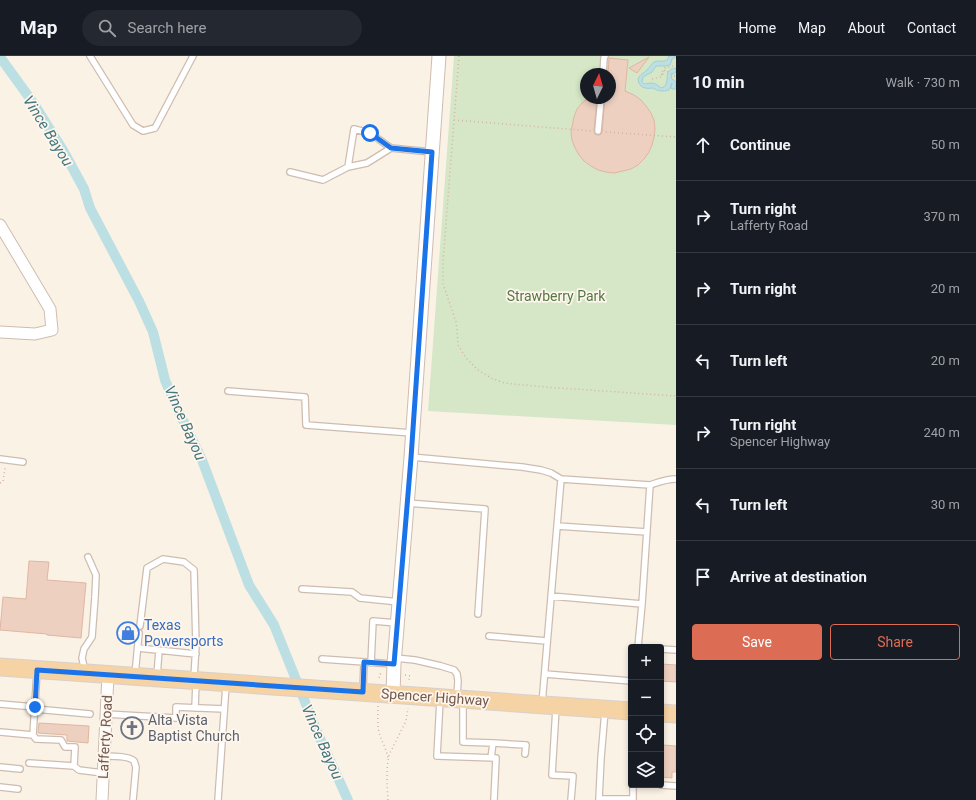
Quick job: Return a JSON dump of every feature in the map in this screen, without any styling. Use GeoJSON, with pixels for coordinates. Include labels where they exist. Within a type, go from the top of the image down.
{"type":"FeatureCollection","features":[{"type":"Feature","properties":{"kind":"main road","name":"Spencer Highway"},"geometry":{"type":"LineString","coordinates":[[0,667],[628,711]]}},
{"type":"Feature","properties":{"kind":"main road"},"geometry":{"type":"LineString","coordinates":[[664,713],[676,714]]}},
{"type":"Feature","properties":{"kind":"street"},"geometry":{"type":"LineString","coordinates":[[393,694],[394,661],[411,458],[439,56]]}},
{"type":"Feature","properties":{"kind":"street"},"geometry":{"type":"LineString","coordinates":[[0,225],[50,309],[52,330],[35,334],[0,332]]}},
{"type":"Feature","properties":{"kind":"street","name":"Lafferty Road"},"geometry":{"type":"LineString","coordinates":[[102,800],[108,675]]}},
{"type":"Feature","properties":{"kind":"lane"},"geometry":{"type":"LineString","coordinates":[[90,56],[133,125],[143,131],[155,128],[193,56]]}},
{"type":"Feature","properties":{"kind":"lane"},"geometry":{"type":"LineString","coordinates":[[603,68],[605,56]]}},
{"type":"Feature","properties":{"kind":"lane"},"geometry":{"type":"LineString","coordinates":[[598,131],[600,104]]}},
{"type":"Feature","properties":{"kind":"lane"},"geometry":{"type":"LineString","coordinates":[[348,168],[354,129],[370,133],[391,148],[432,152]]}},
{"type":"Feature","properties":{"kind":"lane"},"geometry":{"type":"LineString","coordinates":[[290,172],[323,180],[348,168],[367,163],[391,148]]}},
{"type":"Feature","properties":{"kind":"lane"},"geometry":{"type":"LineString","coordinates":[[228,391],[305,397],[306,425],[412,433]]}},
{"type":"Feature","properties":{"kind":"lane"},"geometry":{"type":"LineString","coordinates":[[411,458],[522,467],[551,473],[561,479],[650,485],[660,481],[676,479]]}},
{"type":"Feature","properties":{"kind":"lane"},"geometry":{"type":"LineString","coordinates":[[3,460],[24,462]]}},
{"type":"Feature","properties":{"kind":"lane"},"geometry":{"type":"LineString","coordinates":[[561,479],[545,674],[549,705],[552,775],[573,776],[571,800]]}},
{"type":"Feature","properties":{"kind":"lane"},"geometry":{"type":"LineString","coordinates":[[638,644],[650,485]]}},
{"type":"Feature","properties":{"kind":"lane"},"geometry":{"type":"LineString","coordinates":[[407,503],[485,509],[478,614]]}},
{"type":"Feature","properties":{"kind":"lane"},"geometry":{"type":"LineString","coordinates":[[557,526],[647,532]]}},
{"type":"Feature","properties":{"kind":"lane"},"geometry":{"type":"LineString","coordinates":[[85,673],[82,658],[84,649],[92,637],[96,575],[88,557]]}},
{"type":"Feature","properties":{"kind":"lane"},"geometry":{"type":"LineString","coordinates":[[140,626],[147,568],[163,559],[184,562],[194,570],[196,645],[195,708]]}},
{"type":"Feature","properties":{"kind":"lane"},"geometry":{"type":"LineString","coordinates":[[302,589],[352,592],[360,598],[399,602]]}},
{"type":"Feature","properties":{"kind":"lane"},"geometry":{"type":"LineString","coordinates":[[551,596],[642,604]]}},
{"type":"Feature","properties":{"kind":"lane"},"geometry":{"type":"LineString","coordinates":[[371,663],[373,621],[398,623]]}},
{"type":"Feature","properties":{"kind":"lane"},"geometry":{"type":"LineString","coordinates":[[135,676],[139,633]]}},
{"type":"Feature","properties":{"kind":"lane"},"geometry":{"type":"LineString","coordinates":[[489,636],[547,641]]}},
{"type":"Feature","properties":{"kind":"lane"},"geometry":{"type":"LineString","coordinates":[[138,648],[196,654]]}},
{"type":"Feature","properties":{"kind":"lane"},"geometry":{"type":"LineString","coordinates":[[664,649],[676,650]]}},
{"type":"Feature","properties":{"kind":"lane"},"geometry":{"type":"LineString","coordinates":[[156,678],[158,650]]}},
{"type":"Feature","properties":{"kind":"lane"},"geometry":{"type":"LineString","coordinates":[[322,659],[371,663],[394,661],[421,662],[454,670],[457,674],[458,681],[437,756],[496,758],[494,800]]}},
{"type":"Feature","properties":{"kind":"lane"},"geometry":{"type":"LineString","coordinates":[[363,692],[364,662]]}},
{"type":"Feature","properties":{"kind":"lane"},"geometry":{"type":"LineString","coordinates":[[33,735],[37,670]]}},
{"type":"Feature","properties":{"kind":"lane"},"geometry":{"type":"LineString","coordinates":[[545,674],[628,681]]}},
{"type":"Feature","properties":{"kind":"lane"},"geometry":{"type":"LineString","coordinates":[[218,800],[226,683]]}},
{"type":"Feature","properties":{"kind":"lane"},"geometry":{"type":"LineString","coordinates":[[453,698],[463,742],[526,745],[525,754]]}},
{"type":"Feature","properties":{"kind":"lane"},"geometry":{"type":"LineString","coordinates":[[0,704],[90,714]]}},
{"type":"Feature","properties":{"kind":"lane"},"geometry":{"type":"LineString","coordinates":[[106,714],[176,718],[176,707],[224,709]]}},
{"type":"Feature","properties":{"kind":"lane"},"geometry":{"type":"LineString","coordinates":[[605,709],[599,799],[632,799],[633,788]]}},
{"type":"Feature","properties":{"kind":"lane"},"geometry":{"type":"LineString","coordinates":[[0,732],[33,735],[36,738],[61,740],[66,747],[75,748],[74,766]]}},
{"type":"Feature","properties":{"kind":"lane"},"geometry":{"type":"LineString","coordinates":[[491,758],[493,743]]}},
{"type":"Feature","properties":{"kind":"lane"},"geometry":{"type":"LineString","coordinates":[[104,756],[129,758],[135,762],[136,767],[132,800]]}},
{"type":"Feature","properties":{"kind":"lane"},"geometry":{"type":"LineString","coordinates":[[29,763],[74,766],[79,770],[103,773]]}},
{"type":"Feature","properties":{"kind":"lane"},"geometry":{"type":"LineString","coordinates":[[0,767],[20,769]]}},
{"type":"Feature","properties":{"kind":"lane"},"geometry":{"type":"LineString","coordinates":[[664,785],[676,786]]}},
{"type":"Feature","properties":{"kind":"lane"},"geometry":{"type":"LineString","coordinates":[[0,787],[18,789]]}},
{"type":"Feature","properties":{"kind":"path"},"geometry":{"type":"LineString","coordinates":[[459,56],[443,262],[443,284],[456,322],[458,345],[466,358],[478,370],[491,378],[504,383],[676,396]]}},
{"type":"Feature","properties":{"kind":"path"},"geometry":{"type":"LineString","coordinates":[[662,75],[661,74],[665,68],[673,66]]}},
{"type":"Feature","properties":{"kind":"path"},"geometry":{"type":"LineString","coordinates":[[652,78],[661,76],[665,70],[676,77]]}},
{"type":"Feature","properties":{"kind":"path"},"geometry":{"type":"LineString","coordinates":[[454,120],[676,137]]}},
{"type":"Feature","properties":{"kind":"path"},"geometry":{"type":"LineString","coordinates":[[0,482],[3,482],[3,460]]}},
{"type":"Feature","properties":{"kind":"path"},"geometry":{"type":"LineString","coordinates":[[379,678],[380,674]]}},
{"type":"Feature","properties":{"kind":"path"},"geometry":{"type":"LineString","coordinates":[[405,675],[410,676],[409,680]]}},
{"type":"Feature","properties":{"kind":"path"},"geometry":{"type":"LineString","coordinates":[[378,713],[379,733],[386,749],[388,761],[388,800]]}},
{"type":"Feature","properties":{"kind":"path"},"geometry":{"type":"LineString","coordinates":[[388,761],[408,715]]}},
{"type":"Feature","properties":{"kind":"green space","name":"Strawberry Park"},"geometry":{"type":"Polygon","coordinates":[[[454,56],[676,56],[676,425],[428,411],[454,56]]]}},
{"type":"Feature","properties":{"kind":"water"},"geometry":{"type":"Polygon","coordinates":[[[669,56],[676,56],[672,59],[670,65],[656,66],[652,72],[643,77],[642,82],[644,84],[651,83],[661,88],[664,87],[669,71],[676,68],[676,72],[672,74],[671,78],[676,82],[676,89],[671,88],[672,83],[669,90],[665,91],[641,86],[638,79],[640,76],[654,62],[664,61],[669,56]]]}},
{"type":"Feature","properties":{"kind":"building"},"geometry":{"type":"Polygon","coordinates":[[[649,57],[637,73],[629,68],[649,57]]]}},
{"type":"Feature","properties":{"kind":"building"},"geometry":{"type":"Polygon","coordinates":[[[609,58],[628,60],[625,91],[641,100],[646,106],[654,120],[655,129],[652,145],[644,159],[631,169],[614,173],[598,170],[584,161],[575,148],[571,132],[574,117],[577,109],[581,104],[596,104],[594,131],[597,135],[602,133],[604,104],[616,104],[616,68],[608,68],[609,58]]]}},
{"type":"Feature","properties":{"kind":"building"},"geometry":{"type":"Polygon","coordinates":[[[29,561],[49,562],[47,580],[86,583],[81,638],[0,630],[3,597],[26,599],[29,561]]]}},
{"type":"Feature","properties":{"kind":"building"},"geometry":{"type":"Polygon","coordinates":[[[664,664],[676,665],[676,682],[664,681],[664,664]]]}},
{"type":"Feature","properties":{"kind":"building"},"geometry":{"type":"Polygon","coordinates":[[[39,723],[89,726],[88,743],[67,741],[67,735],[38,733],[39,723]]]}},
{"type":"Feature","properties":{"kind":"building"},"geometry":{"type":"Polygon","coordinates":[[[664,745],[676,746],[676,772],[672,772],[672,778],[664,777],[664,745]]]}},
{"type":"Feature","properties":{"kind":"waterway","name":"Vince Bayou"},"geometry":{"type":"LineString","coordinates":[[0,57],[34,104],[64,152],[84,189],[90,208],[139,301],[153,332],[165,380],[202,460],[249,585],[274,625],[318,734],[348,800]]}},
{"type":"Feature","properties":{"kind":"place","name":"Texas Powersports"},"geometry":{"type":"Point","coordinates":[128,633]}},
{"type":"Feature","properties":{"kind":"place","name":"Alta Vista Baptist Church"},"geometry":{"type":"Point","coordinates":[132,728]}},
{"type":"Feature","properties":{"kind":"route"},"geometry":{"type":"LineString","coordinates":[[35,707],[37,670],[363,692],[364,662],[394,664],[411,458],[432,152],[391,148],[370,133]]}}]}
